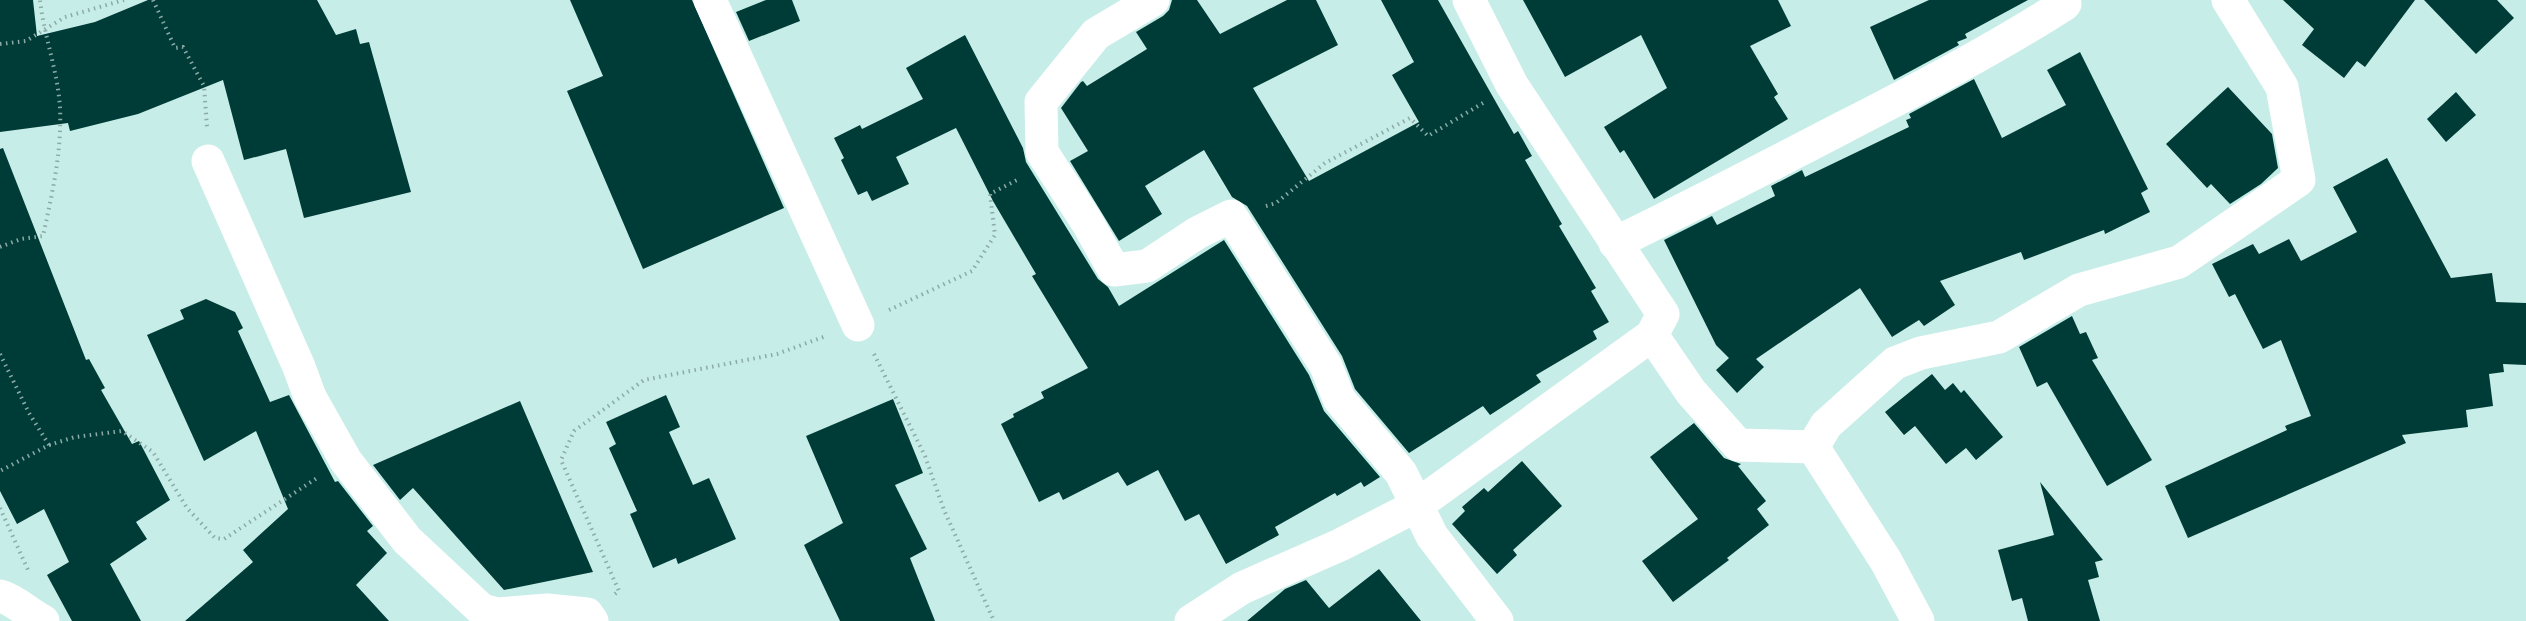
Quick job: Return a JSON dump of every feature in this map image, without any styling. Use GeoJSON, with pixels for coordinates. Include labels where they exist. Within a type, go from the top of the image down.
{"type":"FeatureCollection","features":[{"type":"Feature","properties":{"kind":"street"},"geometry":{"type":"LineString","coordinates":[[710,0],[858,325]]}},
{"type":"Feature","properties":{"kind":"street"},"geometry":{"type":"LineString","coordinates":[[1153,0],[1096,34],[1041,102],[1042,152],[1087,222],[1114,270],[1147,266],[1197,233],[1230,216],[1326,366],[1339,399],[1367,429],[1401,473],[1432,536],[1497,621]]}},
{"type":"Feature","properties":{"kind":"street"},"geometry":{"type":"LineString","coordinates":[[1191,621],[1242,588],[1340,545],[1416,506],[1652,335],[1663,314],[1512,85],[1469,0]]}},
{"type":"Feature","properties":{"kind":"street"},"geometry":{"type":"LineString","coordinates":[[1615,243],[1955,70],[2065,4],[2064,0]]}},
{"type":"Feature","properties":{"kind":"street"},"geometry":{"type":"LineString","coordinates":[[1813,447],[1826,425],[1895,363],[1922,352],[1999,337],[2079,290],[2179,262],[2299,180],[2282,87],[2228,0]]}},
{"type":"Feature","properties":{"kind":"street"},"geometry":{"type":"LineString","coordinates":[[208,161],[300,367],[310,397],[346,461],[406,540],[482,610],[497,614],[548,610],[590,617]]}},
{"type":"Feature","properties":{"kind":"street"},"geometry":{"type":"LineString","coordinates":[[1652,335],[1691,392],[1738,445],[1813,447]]}},
{"type":"Feature","properties":{"kind":"street"},"geometry":{"type":"LineString","coordinates":[[1813,447],[1886,561],[1918,621]]}},
{"type":"Feature","properties":{"kind":"street"},"geometry":{"type":"LineString","coordinates":[[0,596],[9,599],[24,611],[44,621]]}},
{"type":"Feature","properties":{"kind":"path"},"geometry":{"type":"LineString","coordinates":[[0,248],[21,238],[43,236],[57,174],[60,108],[53,66],[43,30],[40,0]]}},
{"type":"Feature","properties":{"kind":"path"},"geometry":{"type":"LineString","coordinates":[[0,44],[26,41],[65,17],[124,0]]}},
{"type":"Feature","properties":{"kind":"path"},"geometry":{"type":"LineString","coordinates":[[153,0],[175,48],[183,47],[204,87],[208,161]]}},
{"type":"Feature","properties":{"kind":"path"},"geometry":{"type":"LineString","coordinates":[[1230,216],[1276,203],[1324,163],[1410,118],[1428,136],[1512,85]]}},
{"type":"Feature","properties":{"kind":"path"},"geometry":{"type":"LineString","coordinates":[[590,617],[619,591],[561,460],[574,431],[644,380],[777,354],[858,325],[972,271],[995,235],[990,194],[1049,164]]}},
{"type":"Feature","properties":{"kind":"path"},"geometry":{"type":"LineString","coordinates":[[858,325],[926,456],[944,510],[994,621]]}},
{"type":"Feature","properties":{"kind":"path"},"geometry":{"type":"LineString","coordinates":[[0,354],[29,413],[49,445]]}},
{"type":"Feature","properties":{"kind":"path"},"geometry":{"type":"LineString","coordinates":[[0,471],[49,445],[75,438],[122,431],[153,452],[187,508],[215,538],[224,539],[346,461]]}},
{"type":"Feature","properties":{"kind":"path"},"geometry":{"type":"LineString","coordinates":[[0,508],[32,581]]}},
{"type":"Feature","properties":{"kind":"building"},"geometry":{"type":"Polygon","coordinates":[[[0,0],[33,0],[37,36],[95,22],[148,0],[317,0],[336,35],[356,29],[360,44],[369,42],[411,192],[304,218],[286,149],[244,160],[223,80],[138,114],[70,131],[68,123],[0,132],[0,0]]]}},
{"type":"Feature","properties":{"kind":"building"},"geometry":{"type":"Polygon","coordinates":[[[570,0],[692,0],[784,208],[643,269],[567,91],[603,76],[570,0]]]}},
{"type":"Feature","properties":{"kind":"building"},"geometry":{"type":"Polygon","coordinates":[[[766,0],[792,0],[800,21],[749,41],[736,12],[766,0]]]}},
{"type":"Feature","properties":{"kind":"building"},"geometry":{"type":"Polygon","coordinates":[[[1172,0],[1197,0],[1220,34],[1287,0],[1316,0],[1338,45],[1253,88],[1309,181],[1419,122],[1392,75],[1414,62],[1381,0],[1438,0],[1514,134],[1518,131],[1532,156],[1525,160],[1562,224],[1559,226],[1596,288],[1591,291],[1609,322],[1593,331],[1597,339],[1536,375],[1541,382],[1490,415],[1483,406],[1409,453],[1355,389],[1342,356],[1247,206],[1232,197],[1204,150],[1145,186],[1162,214],[1119,241],[1070,161],[1088,151],[1061,108],[1081,82],[1083,81],[1087,86],[1147,49],[1136,32],[1163,16],[1169,10],[1172,0]]]}},
{"type":"Feature","properties":{"kind":"building"},"geometry":{"type":"Polygon","coordinates":[[[1523,0],[1778,0],[1791,26],[1750,46],[1778,94],[1774,97],[1788,119],[1654,199],[1624,150],[1620,153],[1604,127],[1667,88],[1641,35],[1565,77],[1523,0]]]}},
{"type":"Feature","properties":{"kind":"building"},"geometry":{"type":"Polygon","coordinates":[[[1929,0],[2028,0],[1965,34],[1967,38],[1957,42],[1959,45],[1894,80],[1870,27],[1929,0]]]}},
{"type":"Feature","properties":{"kind":"building"},"geometry":{"type":"Polygon","coordinates":[[[2283,0],[2415,0],[2365,67],[2357,61],[2344,78],[2302,45],[2314,29],[2283,0]]]}},
{"type":"Feature","properties":{"kind":"building"},"geometry":{"type":"Polygon","coordinates":[[[2424,0],[2497,0],[2514,18],[2476,54],[2424,0]]]}},
{"type":"Feature","properties":{"kind":"building"},"geometry":{"type":"Polygon","coordinates":[[[965,35],[1023,148],[1026,162],[1098,279],[1108,287],[1119,306],[1224,240],[1309,375],[1324,411],[1380,477],[1364,487],[1361,482],[1337,496],[1335,493],[1275,527],[1279,535],[1226,564],[1199,514],[1185,521],[1158,470],[1127,486],[1118,472],[1063,500],[1059,492],[1039,502],[1001,424],[1014,417],[1013,414],[1044,398],[1041,392],[1088,368],[1032,276],[1036,274],[993,201],[956,128],[896,157],[909,184],[872,201],[867,191],[858,195],[841,160],[844,158],[834,138],[860,125],[862,129],[923,99],[906,68],[965,35]]]}},
{"type":"Feature","properties":{"kind":"building"},"geometry":{"type":"Polygon","coordinates":[[[2080,52],[2148,189],[2141,193],[2150,212],[2105,234],[2104,230],[2024,260],[2021,252],[1940,281],[1955,305],[1924,326],[1919,320],[1892,337],[1860,288],[1756,359],[1764,367],[1737,393],[1716,370],[1729,358],[1716,345],[1664,240],[1712,216],[1717,225],[1775,196],[1771,186],[1802,170],[1805,177],[1909,127],[1906,120],[1911,118],[1909,114],[1974,79],[2002,138],[2066,105],[2047,70],[2080,52]]]}},
{"type":"Feature","properties":{"kind":"building"},"geometry":{"type":"Polygon","coordinates":[[[2228,87],[2272,134],[2278,168],[2261,184],[2230,204],[2211,184],[2207,188],[2166,144],[2228,87]]]}},
{"type":"Feature","properties":{"kind":"building"},"geometry":{"type":"Polygon","coordinates":[[[2456,92],[2476,115],[2446,142],[2427,119],[2456,92]]]}},
{"type":"Feature","properties":{"kind":"building"},"geometry":{"type":"Polygon","coordinates":[[[3,148],[86,360],[89,359],[105,388],[101,390],[132,444],[139,441],[170,500],[136,522],[147,539],[110,564],[141,621],[72,621],[47,575],[69,562],[44,509],[17,524],[0,491],[0,149],[3,148]]]}},
{"type":"Feature","properties":{"kind":"building"},"geometry":{"type":"Polygon","coordinates":[[[2387,158],[2451,278],[2492,273],[2496,302],[2526,303],[2526,365],[2503,364],[2504,372],[2489,374],[2493,406],[2466,410],[2468,427],[2402,435],[2406,443],[2188,538],[2165,486],[2287,430],[2285,426],[2311,416],[2281,340],[2263,349],[2235,294],[2229,297],[2212,264],[2253,244],[2259,254],[2289,239],[2301,261],[2357,232],[2333,187],[2387,158]]]}},
{"type":"Feature","properties":{"kind":"building"},"geometry":{"type":"Polygon","coordinates":[[[206,299],[235,312],[243,328],[238,331],[270,402],[289,395],[335,482],[338,481],[373,526],[367,531],[387,553],[356,585],[389,621],[185,621],[253,562],[243,550],[288,509],[256,431],[204,461],[147,335],[184,319],[180,310],[206,299]]]}},
{"type":"Feature","properties":{"kind":"building"},"geometry":{"type":"Polygon","coordinates":[[[2072,316],[2080,334],[2086,332],[2098,358],[2092,360],[2152,460],[2107,486],[2047,382],[2037,387],[2019,347],[2072,316]]]}},
{"type":"Feature","properties":{"kind":"building"},"geometry":{"type":"Polygon","coordinates":[[[1932,374],[1945,390],[1953,383],[1961,393],[1964,390],[2003,437],[1976,460],[1966,448],[1946,464],[1915,426],[1904,435],[1885,412],[1932,374]]]}},
{"type":"Feature","properties":{"kind":"building"},"geometry":{"type":"Polygon","coordinates":[[[666,395],[680,427],[669,432],[693,485],[709,478],[736,539],[678,564],[676,558],[653,568],[630,514],[637,511],[609,448],[616,444],[606,422],[666,395]]]}},
{"type":"Feature","properties":{"kind":"building"},"geometry":{"type":"Polygon","coordinates":[[[893,399],[923,473],[895,485],[927,549],[910,558],[935,621],[840,621],[804,545],[843,523],[806,436],[893,399]]]}},
{"type":"Feature","properties":{"kind":"building"},"geometry":{"type":"Polygon","coordinates":[[[520,401],[593,572],[504,590],[413,488],[400,500],[373,465],[520,401]]]}},
{"type":"Feature","properties":{"kind":"building"},"geometry":{"type":"Polygon","coordinates":[[[1694,423],[1724,458],[1741,464],[1738,466],[1766,501],[1757,509],[1769,525],[1727,558],[1729,560],[1673,602],[1642,561],[1698,519],[1650,457],[1694,423]]]}},
{"type":"Feature","properties":{"kind":"building"},"geometry":{"type":"Polygon","coordinates":[[[1522,461],[1562,506],[1513,550],[1517,555],[1497,574],[1452,524],[1465,511],[1462,507],[1484,488],[1488,492],[1522,461]]]}},
{"type":"Feature","properties":{"kind":"building"},"geometry":{"type":"Polygon","coordinates":[[[2040,482],[2103,560],[2095,562],[2099,577],[2088,580],[2100,621],[2028,621],[2022,598],[2012,601],[1998,550],[2054,535],[2040,482]]]}},
{"type":"Feature","properties":{"kind":"building"},"geometry":{"type":"Polygon","coordinates":[[[1379,569],[1421,621],[1247,621],[1285,589],[1306,580],[1329,608],[1379,569]]]}}]}
